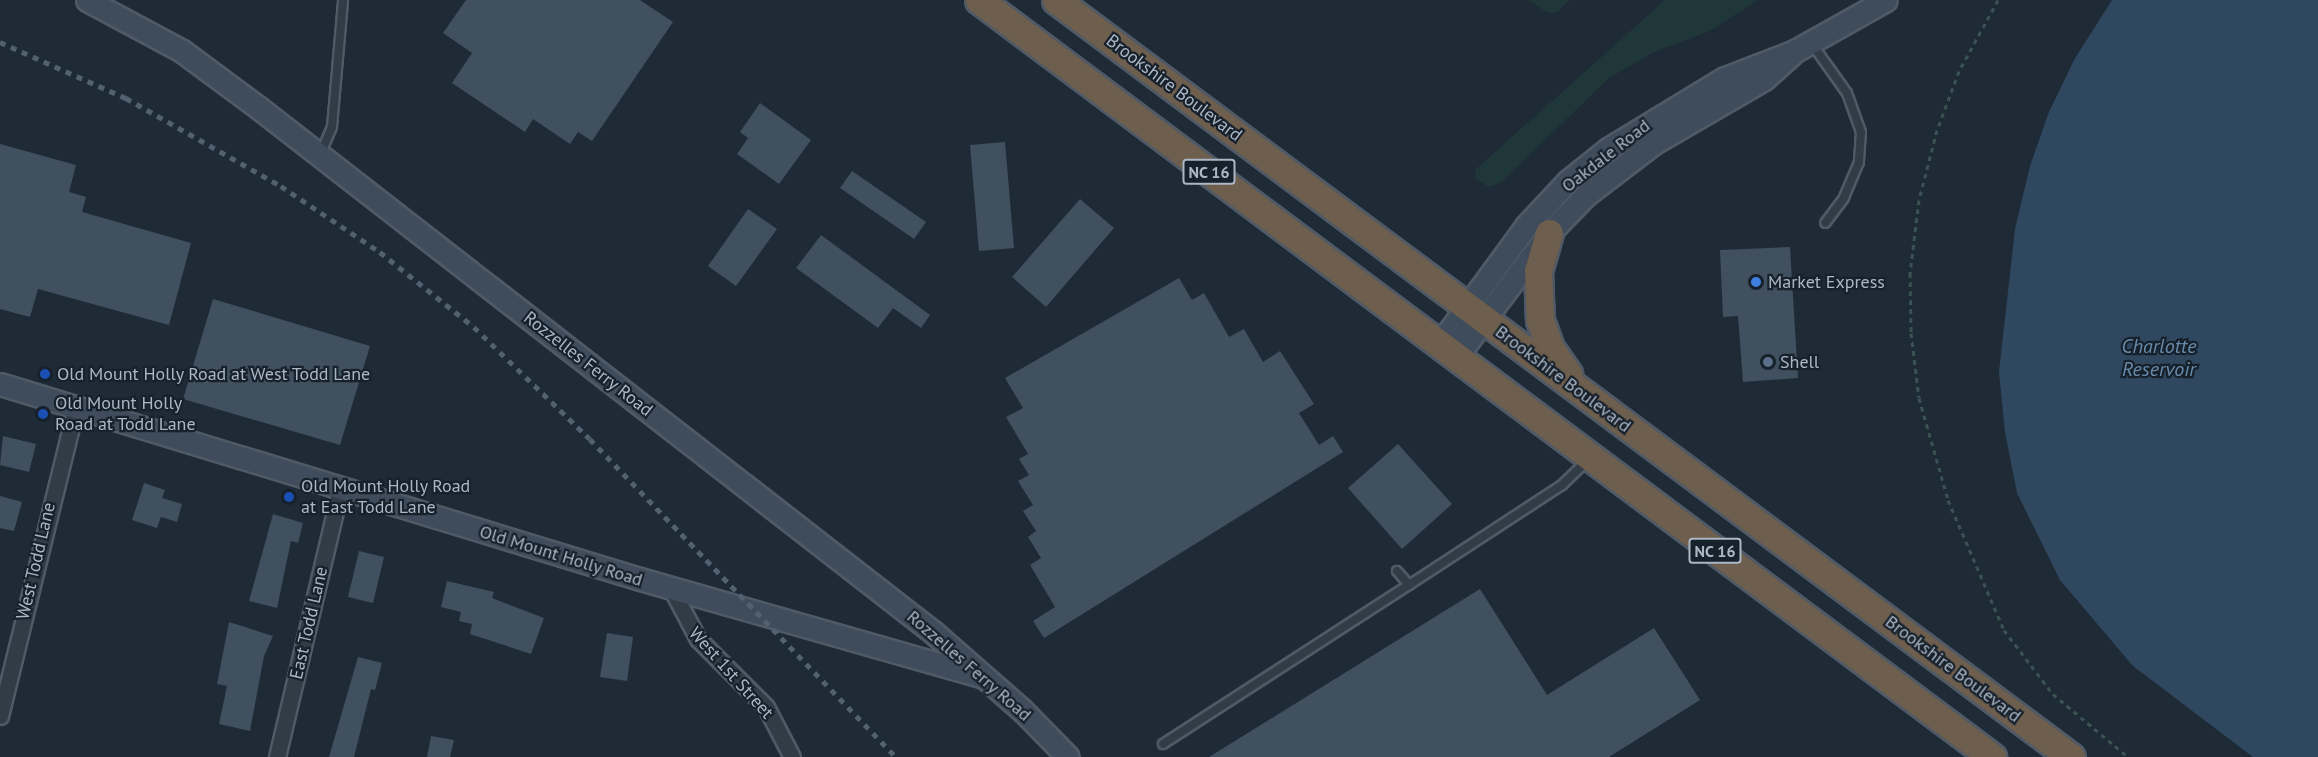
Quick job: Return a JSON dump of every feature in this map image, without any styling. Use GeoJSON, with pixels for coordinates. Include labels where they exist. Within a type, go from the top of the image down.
{"type":"FeatureCollection","features":[{"type":"Feature","properties":{"kind":"highway","name":"NC 16"},"geometry":{"type":"LineString","coordinates":[[979,0],[1992,757]]}},
{"type":"Feature","properties":{"kind":"highway","name":"Brookshire Boulevard"},"geometry":{"type":"LineString","coordinates":[[1056,0],[2071,757]]}},
{"type":"Feature","properties":{"kind":"highway"},"geometry":{"type":"LineString","coordinates":[[1549,233],[1538,272],[1541,327],[1550,348],[1582,392]]}},
{"type":"Feature","properties":{"kind":"street","name":"Rozzelles Ferry Road"},"geometry":{"type":"LineString","coordinates":[[87,0],[182,51],[320,156],[934,633],[987,678],[1068,757]]}},
{"type":"Feature","properties":{"kind":"street","name":"Oakdale Road"},"geometry":{"type":"LineString","coordinates":[[1475,312],[1586,195],[1634,156],[1764,79],[1803,47],[1886,0]]}},
{"type":"Feature","properties":{"kind":"street","name":"Oakdale Road"},"geometry":{"type":"LineString","coordinates":[[1448,351],[1475,312],[1526,226],[1588,165],[1676,105],[1756,63],[1803,47]]}},
{"type":"Feature","properties":{"kind":"street","name":"Old Mount Holly Road"},"geometry":{"type":"LineString","coordinates":[[0,384],[671,588],[987,678]]}},
{"type":"Feature","properties":{"kind":"street","name":"West Todd Lane"},"geometry":{"type":"LineString","coordinates":[[0,716],[76,406]]}},
{"type":"Feature","properties":{"kind":"street","name":"East Todd Lane"},"geometry":{"type":"LineString","coordinates":[[277,757],[340,489]]}},
{"type":"Feature","properties":{"kind":"street","name":"West 1st Street"},"geometry":{"type":"LineString","coordinates":[[671,588],[698,639],[766,707],[792,757]]}},
{"type":"Feature","properties":{"kind":"lane"},"geometry":{"type":"LineString","coordinates":[[320,156],[332,127],[343,0]]}},
{"type":"Feature","properties":{"kind":"lane"},"geometry":{"type":"LineString","coordinates":[[1803,47],[1847,93],[1861,132],[1859,162],[1844,198],[1825,223]]}},
{"type":"Feature","properties":{"kind":"lane"},"geometry":{"type":"LineString","coordinates":[[1163,744],[1562,485],[1591,458]]}},
{"type":"Feature","properties":{"kind":"lane"},"geometry":{"type":"LineString","coordinates":[[1397,571],[1409,585]]}},
{"type":"Feature","properties":{"kind":"path"},"geometry":{"type":"LineString","coordinates":[[1998,0],[1959,72],[1937,130],[1919,200],[1910,273],[1911,333],[1919,398],[1948,500],[2004,630],[2053,694],[2128,757]]}},
{"type":"Feature","properties":{"kind":"green space"},"geometry":{"type":"Polygon","coordinates":[[[1528,0],[1570,0],[1557,12],[1548,13],[1528,0]]]}},
{"type":"Feature","properties":{"kind":"green space"},"geometry":{"type":"Polygon","coordinates":[[[1665,0],[1758,0],[1710,31],[1654,52],[1609,78],[1500,183],[1489,187],[1476,179],[1475,170],[1665,0]]]}},
{"type":"Feature","properties":{"kind":"water","name":"Charlotte Reservoir"},"geometry":{"type":"Polygon","coordinates":[[[2112,0],[2318,0],[2318,757],[2253,757],[2133,666],[2060,580],[2017,493],[2005,432],[1999,372],[2015,229],[2030,166],[2049,112],[2074,60],[2112,0]]]}},
{"type":"Feature","properties":{"kind":"building"},"geometry":{"type":"Polygon","coordinates":[[[466,0],[640,0],[673,22],[592,141],[578,132],[570,144],[533,119],[525,132],[452,83],[472,53],[443,33],[466,0]]]}},
{"type":"Feature","properties":{"kind":"building"},"geometry":{"type":"Polygon","coordinates":[[[760,103],[811,140],[779,184],[737,154],[748,138],[740,132],[760,103]]]}},
{"type":"Feature","properties":{"kind":"building"},"geometry":{"type":"Polygon","coordinates":[[[1005,142],[1014,248],[979,251],[970,145],[1005,142]]]}},
{"type":"Feature","properties":{"kind":"building"},"geometry":{"type":"Polygon","coordinates":[[[0,144],[76,165],[69,192],[86,197],[82,212],[191,243],[169,325],[38,289],[30,317],[0,309],[0,144]]]}},
{"type":"Feature","properties":{"kind":"building"},"geometry":{"type":"Polygon","coordinates":[[[852,171],[926,222],[914,239],[840,188],[852,171]]]}},
{"type":"Feature","properties":{"kind":"building"},"geometry":{"type":"Polygon","coordinates":[[[1080,199],[1114,228],[1046,307],[1012,277],[1080,199]]]}},
{"type":"Feature","properties":{"kind":"building"},"geometry":{"type":"Polygon","coordinates":[[[748,209],[777,229],[736,286],[708,266],[748,209]]]}},
{"type":"Feature","properties":{"kind":"building"},"geometry":{"type":"Polygon","coordinates":[[[821,235],[930,315],[921,328],[893,308],[878,328],[796,268],[821,235]]]}},
{"type":"Feature","properties":{"kind":"building"},"geometry":{"type":"Polygon","coordinates":[[[1790,247],[1798,378],[1743,382],[1738,316],[1723,317],[1720,250],[1790,247]]]}},
{"type":"Feature","properties":{"kind":"building"},"geometry":{"type":"Polygon","coordinates":[[[1179,278],[1192,300],[1204,293],[1229,337],[1244,329],[1263,362],[1280,351],[1314,404],[1299,413],[1319,445],[1333,436],[1343,452],[1044,638],[1033,621],[1055,607],[1030,565],[1041,558],[1028,537],[1036,531],[1023,511],[1033,505],[1018,481],[1029,475],[1019,459],[1028,454],[1006,417],[1023,408],[1005,378],[1179,278]]]}},
{"type":"Feature","properties":{"kind":"building"},"geometry":{"type":"Polygon","coordinates":[[[213,299],[370,346],[340,445],[183,399],[213,299]]]}},
{"type":"Feature","properties":{"kind":"building"},"geometry":{"type":"Polygon","coordinates":[[[3,436],[36,444],[29,472],[0,465],[3,436]]]}},
{"type":"Feature","properties":{"kind":"building"},"geometry":{"type":"Polygon","coordinates":[[[1398,444],[1452,504],[1402,549],[1348,488],[1398,444]]]}},
{"type":"Feature","properties":{"kind":"building"},"geometry":{"type":"Polygon","coordinates":[[[144,483],[165,490],[162,498],[182,504],[177,522],[161,517],[157,528],[132,520],[144,483]]]}},
{"type":"Feature","properties":{"kind":"building"},"geometry":{"type":"Polygon","coordinates":[[[0,496],[22,502],[14,531],[0,528],[0,496]]]}},
{"type":"Feature","properties":{"kind":"building"},"geometry":{"type":"Polygon","coordinates":[[[273,514],[303,523],[298,543],[291,541],[277,608],[249,601],[273,514]]]}},
{"type":"Feature","properties":{"kind":"building"},"geometry":{"type":"Polygon","coordinates":[[[359,551],[384,557],[373,603],[348,597],[359,551]]]}},
{"type":"Feature","properties":{"kind":"building"},"geometry":{"type":"Polygon","coordinates":[[[447,581],[494,592],[492,598],[544,618],[531,654],[470,634],[472,624],[459,621],[461,612],[441,607],[447,581]]]}},
{"type":"Feature","properties":{"kind":"building"},"geometry":{"type":"Polygon","coordinates":[[[1480,589],[1547,695],[1654,628],[1700,700],[1609,757],[1209,757],[1480,589]]]}},
{"type":"Feature","properties":{"kind":"building"},"geometry":{"type":"Polygon","coordinates":[[[229,622],[273,636],[264,656],[250,731],[219,724],[227,686],[217,684],[229,622]]]}},
{"type":"Feature","properties":{"kind":"building"},"geometry":{"type":"Polygon","coordinates":[[[607,633],[633,637],[627,681],[600,677],[607,633]]]}},
{"type":"Feature","properties":{"kind":"building"},"geometry":{"type":"Polygon","coordinates":[[[358,657],[382,663],[375,690],[371,689],[354,757],[329,757],[358,657]]]}},
{"type":"Feature","properties":{"kind":"building"},"geometry":{"type":"Polygon","coordinates":[[[431,736],[454,740],[450,757],[427,757],[431,736]]]}},
{"type":"Feature","properties":{"kind":"railway"},"geometry":{"type":"LineString","coordinates":[[0,42],[126,98],[281,186],[380,252],[474,327],[590,439],[896,757]]}},
{"type":"Feature","properties":{"kind":"place","name":"Market Express"},"geometry":{"type":"Point","coordinates":[1756,282]}},
{"type":"Feature","properties":{"kind":"place","name":"Shell"},"geometry":{"type":"Point","coordinates":[1768,362]}},
{"type":"Feature","properties":{"kind":"place","name":"Old Mount Holly Road at West Todd Lane"},"geometry":{"type":"Point","coordinates":[45,374]}},
{"type":"Feature","properties":{"kind":"place","name":"Old Mount Holly Road at Todd Lane"},"geometry":{"type":"Point","coordinates":[43,414]}},
{"type":"Feature","properties":{"kind":"place","name":"Old Mount Holly Road at East Todd Lane"},"geometry":{"type":"Point","coordinates":[289,497]}}]}
